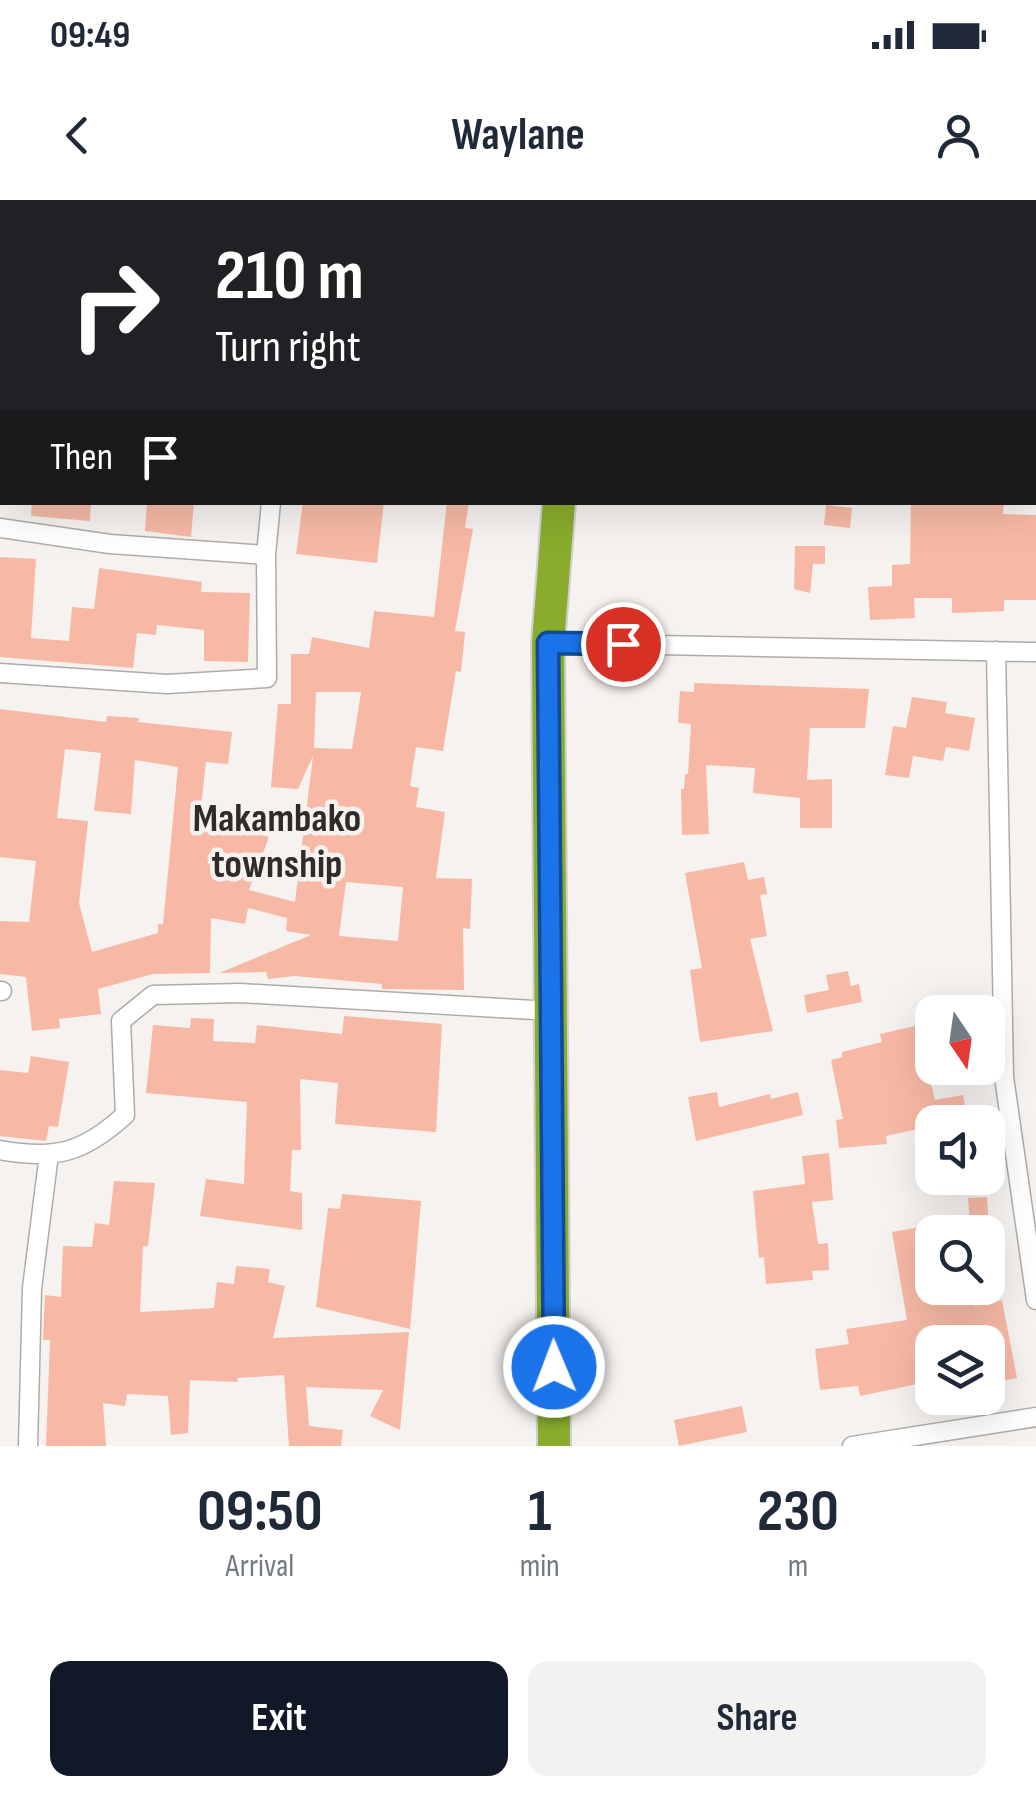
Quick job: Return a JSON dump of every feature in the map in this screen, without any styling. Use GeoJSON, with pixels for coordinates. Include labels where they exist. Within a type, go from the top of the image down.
{"type":"FeatureCollection","features":[{"type":"Feature","properties":{"kind":"highway"},"geometry":{"type":"LineString","coordinates":[[554,1446],[548,643],[559,505]]}},
{"type":"Feature","properties":{"kind":"street"},"geometry":{"type":"LineString","coordinates":[[0,673],[167,684],[267,678],[266,555],[271,505]]}},
{"type":"Feature","properties":{"kind":"street"},"geometry":{"type":"LineString","coordinates":[[0,528],[110,544],[266,555]]}},
{"type":"Feature","properties":{"kind":"street"},"geometry":{"type":"LineString","coordinates":[[548,643],[1036,652]]}},
{"type":"Feature","properties":{"kind":"street"},"geometry":{"type":"LineString","coordinates":[[996,651],[1004,1077],[1036,1300]]}},
{"type":"Feature","properties":{"kind":"street"},"geometry":{"type":"LineString","coordinates":[[0,1150],[66,1154],[99,1138],[125,1115],[121,1021],[153,995],[240,993],[551,1011]]}},
{"type":"Feature","properties":{"kind":"street"},"geometry":{"type":"LineString","coordinates":[[28,1446],[32,1288],[49,1154]]}},
{"type":"Feature","properties":{"kind":"street"},"geometry":{"type":"LineString","coordinates":[[852,1446],[1036,1417]]}},
{"type":"Feature","properties":{"kind":"building"},"geometry":{"type":"Polygon","coordinates":[[[32,505],[91,505],[90,521],[31,516],[32,505]]]}},
{"type":"Feature","properties":{"kind":"building"},"geometry":{"type":"Polygon","coordinates":[[[147,505],[194,505],[191,537],[145,531],[147,505]]]}},
{"type":"Feature","properties":{"kind":"building"},"geometry":{"type":"Polygon","coordinates":[[[303,505],[384,505],[377,563],[296,554],[303,505]]]}},
{"type":"Feature","properties":{"kind":"building"},"geometry":{"type":"Polygon","coordinates":[[[447,505],[469,505],[465,528],[473,529],[455,631],[465,632],[461,672],[456,671],[443,751],[416,747],[410,786],[419,788],[416,807],[445,812],[436,878],[472,879],[470,929],[463,928],[464,990],[382,989],[382,984],[295,976],[268,979],[266,972],[219,973],[311,935],[286,931],[287,918],[248,908],[245,924],[211,918],[210,973],[153,974],[98,989],[101,1014],[59,1019],[60,1028],[32,1031],[26,977],[0,974],[0,921],[29,922],[36,861],[0,857],[0,709],[106,722],[107,716],[139,718],[138,722],[232,732],[228,764],[206,762],[199,825],[269,837],[249,890],[295,902],[313,756],[298,789],[271,787],[278,704],[291,704],[291,654],[309,654],[312,637],[369,648],[374,611],[434,617],[447,505]],[[316,692],[314,748],[352,749],[361,692],[316,692]],[[65,749],[57,818],[88,821],[79,903],[92,952],[158,933],[158,924],[163,924],[178,767],[135,760],[131,814],[94,811],[101,753],[65,749]],[[346,882],[339,936],[398,941],[403,887],[346,882]]]}},
{"type":"Feature","properties":{"kind":"building"},"geometry":{"type":"Polygon","coordinates":[[[826,505],[852,508],[850,528],[824,525],[826,505]]]}},
{"type":"Feature","properties":{"kind":"building"},"geometry":{"type":"Polygon","coordinates":[[[911,505],[1004,505],[1003,514],[1036,515],[1036,600],[1004,600],[1004,611],[952,613],[952,598],[914,598],[915,618],[870,620],[868,587],[892,586],[892,565],[910,564],[911,505]]]}},
{"type":"Feature","properties":{"kind":"building"},"geometry":{"type":"Polygon","coordinates":[[[795,546],[825,546],[825,564],[813,564],[810,593],[794,589],[795,546]]]}},
{"type":"Feature","properties":{"kind":"building"},"geometry":{"type":"Polygon","coordinates":[[[0,557],[36,559],[31,638],[69,641],[72,607],[94,609],[99,568],[202,582],[201,592],[250,593],[248,662],[204,661],[204,630],[157,625],[156,635],[137,633],[133,668],[0,657],[0,557]]]}},
{"type":"Feature","properties":{"kind":"building"},"geometry":{"type":"Polygon","coordinates":[[[694,683],[869,689],[865,728],[810,728],[807,780],[832,779],[832,828],[800,828],[800,798],[753,793],[755,768],[706,765],[709,834],[682,835],[681,789],[688,774],[691,724],[678,723],[680,691],[694,692],[694,683]]]}},
{"type":"Feature","properties":{"kind":"building"},"geometry":{"type":"Polygon","coordinates":[[[912,697],[947,702],[945,713],[975,718],[969,751],[946,747],[943,761],[913,756],[909,778],[885,775],[893,726],[906,728],[912,697]]]}},
{"type":"Feature","properties":{"kind":"building"},"geometry":{"type":"Polygon","coordinates":[[[744,862],[748,880],[764,877],[767,894],[760,895],[767,936],[750,939],[773,1031],[700,1042],[690,970],[702,968],[685,873],[744,862]]]}},
{"type":"Feature","properties":{"kind":"building"},"geometry":{"type":"Polygon","coordinates":[[[848,971],[851,986],[859,984],[862,1002],[807,1013],[804,995],[829,990],[826,975],[848,971]]]}},
{"type":"Feature","properties":{"kind":"building"},"geometry":{"type":"Polygon","coordinates":[[[344,1016],[442,1024],[436,1132],[335,1124],[338,1083],[300,1079],[301,1150],[292,1150],[290,1191],[302,1193],[302,1230],[200,1216],[206,1179],[244,1184],[247,1102],[146,1093],[153,1025],[190,1028],[191,1018],[214,1019],[213,1041],[255,1043],[257,1025],[342,1034],[344,1016]]]}},
{"type":"Feature","properties":{"kind":"building"},"geometry":{"type":"Polygon","coordinates":[[[915,1026],[915,1085],[931,1085],[935,1100],[963,1095],[965,1105],[915,1105],[915,1130],[886,1136],[887,1144],[839,1148],[836,1120],[843,1119],[831,1060],[842,1057],[842,1052],[882,1042],[880,1034],[915,1026]]]}},
{"type":"Feature","properties":{"kind":"building"},"geometry":{"type":"Polygon","coordinates":[[[31,1056],[69,1062],[58,1127],[49,1126],[46,1141],[0,1136],[0,1070],[28,1073],[31,1056]]]}},
{"type":"Feature","properties":{"kind":"building"},"geometry":{"type":"Polygon","coordinates":[[[717,1092],[719,1107],[770,1094],[771,1099],[798,1092],[803,1115],[696,1141],[688,1097],[717,1092]]]}},
{"type":"Feature","properties":{"kind":"building"},"geometry":{"type":"Polygon","coordinates":[[[829,1153],[833,1200],[812,1202],[818,1244],[828,1243],[829,1270],[812,1271],[813,1280],[766,1284],[764,1257],[759,1258],[753,1191],[805,1184],[802,1156],[829,1153]]]}},
{"type":"Feature","properties":{"kind":"building"},"geometry":{"type":"Polygon","coordinates":[[[114,1181],[155,1183],[148,1246],[143,1246],[140,1312],[214,1308],[217,1282],[234,1284],[236,1266],[270,1269],[268,1282],[285,1286],[273,1338],[409,1332],[400,1430],[370,1416],[383,1390],[306,1387],[309,1426],[343,1430],[341,1446],[289,1446],[284,1375],[237,1378],[238,1382],[190,1380],[188,1433],[171,1435],[168,1396],[127,1394],[125,1406],[103,1403],[106,1446],[46,1446],[50,1340],[43,1340],[45,1295],[61,1297],[63,1246],[92,1247],[95,1223],[109,1225],[114,1181]]]}},
{"type":"Feature","properties":{"kind":"building"},"geometry":{"type":"Polygon","coordinates":[[[342,1194],[421,1201],[410,1329],[316,1307],[328,1208],[340,1209],[342,1194]]]}},
{"type":"Feature","properties":{"kind":"building"},"geometry":{"type":"Polygon","coordinates":[[[987,1197],[988,1215],[969,1215],[968,1198],[987,1197]]]}},
{"type":"Feature","properties":{"kind":"building"},"geometry":{"type":"Polygon","coordinates":[[[915,1228],[915,1305],[1003,1305],[1017,1378],[1005,1380],[1005,1325],[915,1325],[915,1385],[860,1396],[858,1386],[820,1390],[815,1349],[849,1344],[846,1329],[907,1320],[892,1232],[915,1228]]]}},
{"type":"Feature","properties":{"kind":"building"},"geometry":{"type":"Polygon","coordinates":[[[742,1406],[747,1432],[679,1446],[674,1420],[742,1406]]]}},
{"type":"Feature","properties":{"kind":"district","name":"Makambako township"},"geometry":{"type":"Point","coordinates":[277,840]}},
{"type":"Feature","properties":{"kind":"route"},"geometry":{"type":"LineString","coordinates":[[554,1367],[548,643],[623,644]]}}]}
